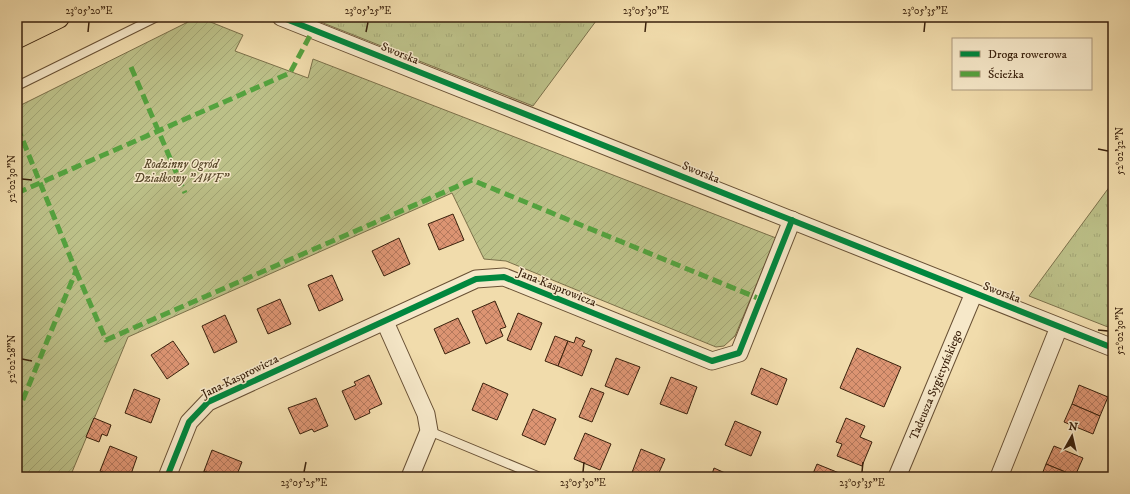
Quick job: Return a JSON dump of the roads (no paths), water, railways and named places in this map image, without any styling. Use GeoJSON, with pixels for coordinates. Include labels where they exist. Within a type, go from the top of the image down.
{"type":"FeatureCollection","features":[{"type":"Feature","properties":{"kind":"main road"},"geometry":{"type":"LineString","coordinates":[[17,37],[58,17]]}},
{"type":"Feature","properties":{"kind":"street","name":"Sworska"},"geometry":{"type":"LineString","coordinates":[[281,17],[1113,348]]}},
{"type":"Feature","properties":{"kind":"street","name":"Jana Kasprowicza"},"geometry":{"type":"LineString","coordinates":[[167,477],[189,422],[208,402],[476,279],[504,277],[712,361],[739,353],[792,220]]}},
{"type":"Feature","properties":{"kind":"street","name":"Tadeusza Sygietyńskiego"},"geometry":{"type":"LineString","coordinates":[[897,477],[974,293]]}},
{"type":"Feature","properties":{"kind":"street"},"geometry":{"type":"LineString","coordinates":[[385,322],[426,414],[429,431],[410,477]]}},
{"type":"Feature","properties":{"kind":"street"},"geometry":{"type":"LineString","coordinates":[[999,477],[1059,327]]}},
{"type":"Feature","properties":{"kind":"lane"},"geometry":{"type":"LineString","coordinates":[[17,86],[157,17]]}},
{"type":"Feature","properties":{"kind":"lane"},"geometry":{"type":"LineString","coordinates":[[429,431],[540,477]]}},
{"type":"Feature","properties":{"kind":"park label","name":"Rodzinny Ogród Działkowy \"AWF\""},"geometry":{"type":"Point","coordinates":[181,171]}}]}
